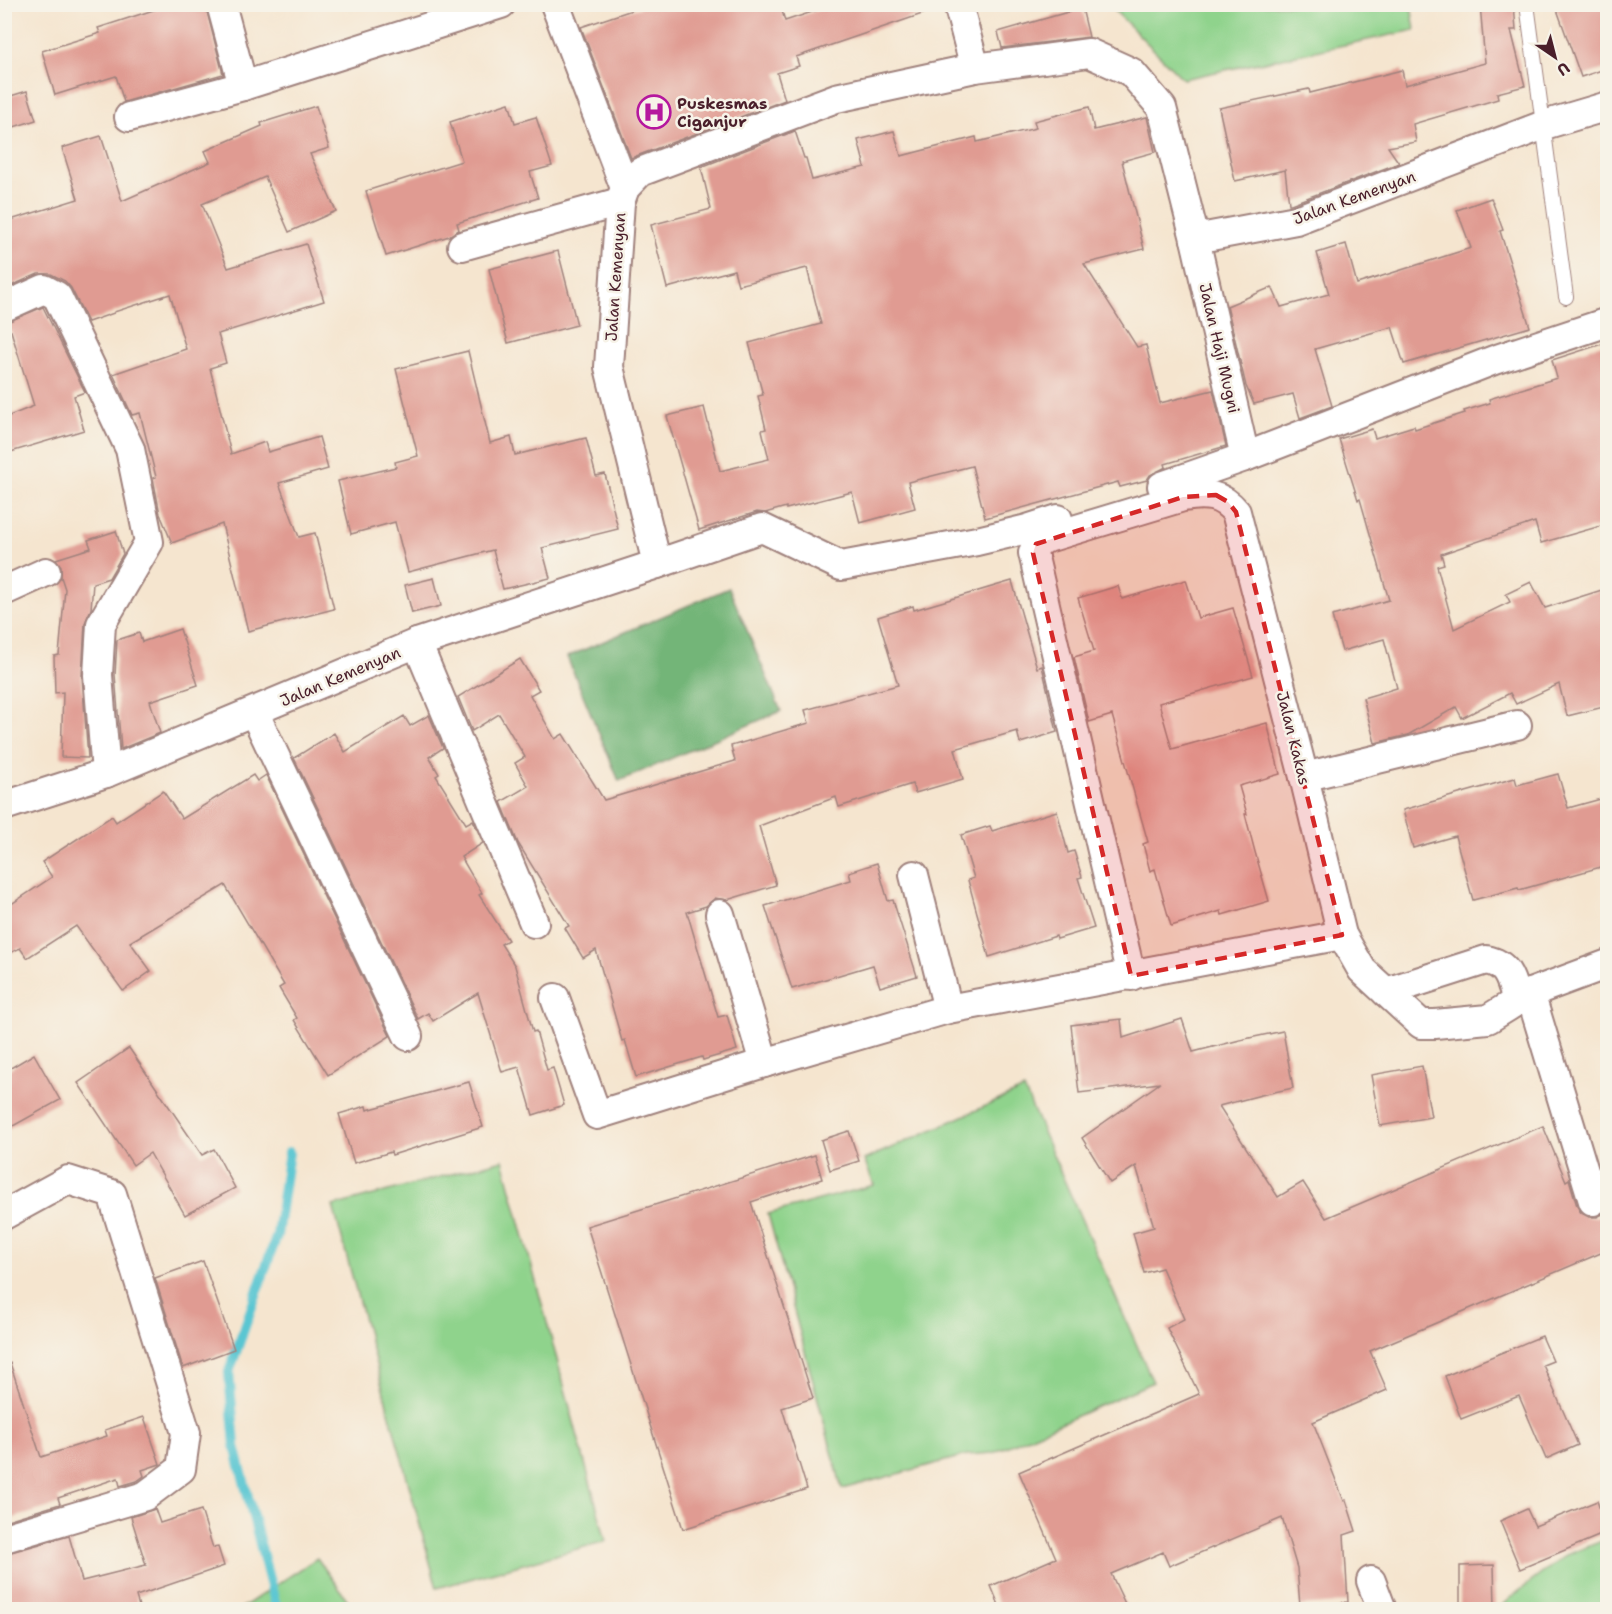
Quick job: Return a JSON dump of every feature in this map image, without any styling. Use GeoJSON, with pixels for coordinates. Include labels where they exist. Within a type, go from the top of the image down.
{"type":"FeatureCollection","features":[{"type":"Feature","properties":{"kind":"street"},"geometry":{"type":"LineString","coordinates":[[221,4],[243,86]]}},
{"type":"Feature","properties":{"kind":"street"},"geometry":{"type":"LineString","coordinates":[[129,117],[243,86],[501,4]]}},
{"type":"Feature","properties":{"kind":"street"},"geometry":{"type":"LineString","coordinates":[[462,246],[623,195],[555,4]]}},
{"type":"Feature","properties":{"kind":"street"},"geometry":{"type":"LineString","coordinates":[[958,4],[975,68]]}},
{"type":"Feature","properties":{"kind":"street","name":"Jalan Kemenyan"},"geometry":{"type":"LineString","coordinates":[[4,806],[106,773],[417,643],[657,564],[609,367],[623,195],[640,172],[836,98],[975,68],[1089,53],[1131,72],[1162,108],[1195,239],[1296,220],[1544,125],[1608,106]]}},
{"type":"Feature","properties":{"kind":"street","name":"Jalan Haji Mugni"},"geometry":{"type":"LineString","coordinates":[[1195,239],[1245,458]]}},
{"type":"Feature","properties":{"kind":"street"},"geometry":{"type":"LineString","coordinates":[[4,307],[44,290],[57,296],[130,449],[148,542],[101,624],[98,675],[106,773]]}},
{"type":"Feature","properties":{"kind":"street"},"geometry":{"type":"LineString","coordinates":[[657,564],[762,528],[841,566],[977,541],[1027,529],[1245,458],[1494,360],[1608,322]]}},
{"type":"Feature","properties":{"kind":"street","name":"Jalan Kakas"},"geometry":{"type":"LineString","coordinates":[[1131,976],[1033,553],[1036,544],[1044,539],[1183,497],[1200,494],[1216,495],[1228,502],[1236,512],[1342,935],[1362,970],[1421,1024],[1428,1024],[1488,1019],[1519,990],[1608,964]]}},
{"type":"Feature","properties":{"kind":"street"},"geometry":{"type":"LineString","coordinates":[[4,591],[46,572]]}},
{"type":"Feature","properties":{"kind":"street"},"geometry":{"type":"LineString","coordinates":[[417,643],[534,923]]}},
{"type":"Feature","properties":{"kind":"street"},"geometry":{"type":"LineString","coordinates":[[254,712],[408,1036]]}},
{"type":"Feature","properties":{"kind":"street"},"geometry":{"type":"LineString","coordinates":[[1304,777],[1517,725]]}},
{"type":"Feature","properties":{"kind":"street"},"geometry":{"type":"LineString","coordinates":[[914,875],[948,1009]]}},
{"type":"Feature","properties":{"kind":"street"},"geometry":{"type":"LineString","coordinates":[[720,914],[764,1063]]}},
{"type":"Feature","properties":{"kind":"street"},"geometry":{"type":"LineString","coordinates":[[555,998],[597,1115],[948,1009],[1342,935]]}},
{"type":"Feature","properties":{"kind":"street"},"geometry":{"type":"LineString","coordinates":[[1386,992],[1486,960],[1497,962],[1519,990],[1593,1201]]}},
{"type":"Feature","properties":{"kind":"street"},"geometry":{"type":"LineString","coordinates":[[4,1215],[68,1180],[112,1194],[186,1433],[181,1469],[145,1496],[4,1538]]}},
{"type":"Feature","properties":{"kind":"street"},"geometry":{"type":"LineString","coordinates":[[1371,1581],[1382,1610]]}},
{"type":"Feature","properties":{"kind":"lane"},"geometry":{"type":"LineString","coordinates":[[1527,4],[1566,297]]}},
{"type":"Feature","properties":{"kind":"highlighted area"},"geometry":{"type":"Polygon","coordinates":[[[1216,495],[1228,502],[1236,512],[1342,935],[1131,976],[1033,553],[1036,544],[1183,497],[1216,495]]]}},
{"type":"Feature","properties":{"kind":"green space"},"geometry":{"type":"Polygon","coordinates":[[[1114,5],[1411,5],[1415,30],[1183,79],[1115,11],[1114,5]]]}},
{"type":"Feature","properties":{"kind":"green space"},"geometry":{"type":"Polygon","coordinates":[[[729,588],[781,711],[619,781],[567,657],[729,588]]]}},
{"type":"Feature","properties":{"kind":"green space"},"geometry":{"type":"Polygon","coordinates":[[[1024,1089],[1153,1382],[993,1453],[967,1455],[842,1489],[768,1214],[874,1185],[864,1160],[1024,1089]]]}},
{"type":"Feature","properties":{"kind":"green space"},"geometry":{"type":"Polygon","coordinates":[[[503,1160],[606,1541],[437,1588],[333,1206],[503,1160]]]}},
{"type":"Feature","properties":{"kind":"green space"},"geometry":{"type":"Polygon","coordinates":[[[1607,1539],[1607,1609],[1499,1609],[1566,1555],[1607,1539]]]}},
{"type":"Feature","properties":{"kind":"green space"},"geometry":{"type":"Polygon","coordinates":[[[317,1558],[354,1609],[240,1609],[317,1558]]]}},
{"type":"Feature","properties":{"kind":"building"},"geometry":{"type":"Polygon","coordinates":[[[172,4],[205,4],[223,74],[124,102],[116,76],[55,95],[42,51],[100,33],[98,28],[172,4]]]}},
{"type":"Feature","properties":{"kind":"building"},"geometry":{"type":"Polygon","coordinates":[[[650,4],[780,4],[785,21],[836,4],[933,4],[934,10],[796,57],[799,66],[777,73],[785,100],[631,158],[581,27],[650,4]]]}},
{"type":"Feature","properties":{"kind":"building"},"geometry":{"type":"Polygon","coordinates":[[[1480,4],[1514,4],[1516,30],[1511,30],[1525,86],[1497,93],[1498,99],[1413,124],[1416,142],[1388,147],[1399,163],[1291,204],[1289,204],[1285,170],[1235,181],[1219,108],[1309,89],[1310,93],[1402,70],[1405,85],[1485,63],[1480,4]]]}},
{"type":"Feature","properties":{"kind":"building"},"geometry":{"type":"Polygon","coordinates":[[[1555,4],[1608,4],[1608,68],[1581,77],[1555,4]]]}},
{"type":"Feature","properties":{"kind":"building"},"geometry":{"type":"Polygon","coordinates":[[[1082,8],[1089,37],[1002,48],[998,32],[1082,8]]]}},
{"type":"Feature","properties":{"kind":"building"},"geometry":{"type":"Polygon","coordinates":[[[27,91],[36,120],[4,130],[4,98],[27,91]]]}},
{"type":"Feature","properties":{"kind":"building"},"geometry":{"type":"Polygon","coordinates":[[[509,103],[515,123],[536,117],[552,166],[530,172],[538,198],[457,223],[459,230],[449,236],[386,256],[366,191],[462,161],[450,122],[509,103]]]}},
{"type":"Feature","properties":{"kind":"building"},"geometry":{"type":"Polygon","coordinates":[[[316,106],[329,148],[310,154],[336,211],[289,232],[265,177],[202,204],[228,268],[306,244],[324,301],[218,334],[226,363],[210,368],[231,454],[265,442],[268,452],[319,437],[328,469],[279,483],[299,537],[315,533],[334,609],[248,631],[222,524],[172,543],[160,514],[153,478],[156,477],[140,413],[132,415],[113,374],[186,349],[170,294],[88,322],[71,288],[65,281],[51,274],[38,274],[4,289],[4,222],[78,199],[62,148],[101,136],[122,201],[210,162],[205,151],[262,126],[261,123],[316,106]]]}},
{"type":"Feature","properties":{"kind":"building"},"geometry":{"type":"Polygon","coordinates":[[[1089,107],[1094,130],[1147,117],[1155,152],[1122,161],[1144,249],[1084,264],[1137,347],[1146,345],[1160,403],[1213,390],[1226,446],[1165,464],[1166,467],[1150,475],[1147,480],[1120,487],[1118,482],[985,518],[972,466],[908,482],[915,508],[860,523],[852,492],[786,509],[786,507],[765,513],[757,512],[699,530],[667,416],[704,407],[720,471],[769,459],[762,430],[766,429],[758,396],[763,395],[749,343],[821,324],[807,268],[738,285],[734,270],[667,288],[651,225],[711,209],[701,167],[795,131],[812,180],[865,167],[858,140],[894,131],[901,156],[976,137],[977,142],[1036,128],[1034,121],[1089,107]]]}},
{"type":"Feature","properties":{"kind":"building"},"geometry":{"type":"Polygon","coordinates":[[[1491,198],[1503,230],[1500,231],[1530,327],[1404,364],[1392,327],[1315,349],[1332,406],[1300,418],[1293,394],[1254,404],[1246,386],[1227,306],[1272,287],[1281,307],[1329,294],[1317,253],[1346,244],[1357,284],[1471,248],[1457,210],[1491,198]]]}},
{"type":"Feature","properties":{"kind":"building"},"geometry":{"type":"Polygon","coordinates":[[[558,251],[577,325],[508,343],[489,269],[558,251]]]}},
{"type":"Feature","properties":{"kind":"building"},"geometry":{"type":"Polygon","coordinates":[[[43,307],[85,392],[74,396],[84,430],[4,454],[4,418],[34,406],[11,331],[4,333],[4,323],[43,307]]]}},
{"type":"Feature","properties":{"kind":"building"},"geometry":{"type":"Polygon","coordinates":[[[1602,344],[1608,363],[1608,524],[1541,543],[1535,522],[1441,554],[1444,564],[1437,566],[1454,629],[1510,602],[1506,594],[1531,582],[1545,608],[1608,588],[1608,706],[1567,716],[1559,684],[1516,704],[1510,693],[1462,718],[1456,707],[1408,735],[1375,743],[1363,698],[1397,688],[1384,639],[1342,651],[1332,616],[1389,600],[1360,499],[1358,500],[1339,439],[1372,429],[1375,438],[1414,426],[1415,429],[1465,413],[1464,411],[1490,403],[1489,399],[1557,378],[1552,360],[1602,344]]]}},
{"type":"Feature","properties":{"kind":"building"},"geometry":{"type":"Polygon","coordinates":[[[468,351],[490,443],[511,437],[515,455],[586,438],[596,476],[605,474],[618,529],[542,548],[550,578],[503,589],[493,550],[408,572],[395,522],[351,534],[338,481],[396,467],[395,462],[418,456],[396,369],[468,351]]]}},
{"type":"Feature","properties":{"kind":"building"},"geometry":{"type":"Polygon","coordinates":[[[116,531],[123,554],[109,578],[93,583],[91,609],[85,623],[82,676],[88,758],[61,757],[63,692],[55,693],[54,656],[59,655],[65,589],[61,577],[61,566],[56,559],[91,548],[88,540],[116,531]]]}},
{"type":"Feature","properties":{"kind":"building"},"geometry":{"type":"Polygon","coordinates":[[[434,578],[441,606],[412,613],[405,585],[434,578]]]}},
{"type":"Feature","properties":{"kind":"building"},"geometry":{"type":"Polygon","coordinates":[[[1186,580],[1198,618],[1233,608],[1253,676],[1159,703],[1172,749],[1267,723],[1280,774],[1239,786],[1269,901],[1222,915],[1221,911],[1171,926],[1155,869],[1150,871],[1143,844],[1148,842],[1112,715],[1089,722],[1074,657],[1094,651],[1078,598],[1118,586],[1122,599],[1186,580]]]}},
{"type":"Feature","properties":{"kind":"building"},"geometry":{"type":"Polygon","coordinates":[[[1012,581],[1037,668],[1042,666],[1057,732],[1020,743],[1017,731],[955,749],[963,779],[915,793],[912,784],[839,807],[836,797],[759,826],[776,885],[727,900],[715,898],[706,906],[687,912],[718,1017],[727,1015],[737,1050],[703,1060],[702,1057],[636,1077],[625,1040],[622,1041],[596,950],[583,958],[565,928],[569,926],[518,843],[501,802],[528,786],[515,763],[525,757],[499,714],[472,731],[458,697],[520,659],[539,690],[530,695],[555,739],[563,734],[604,800],[735,761],[731,746],[809,723],[805,710],[898,685],[878,617],[913,606],[914,610],[1012,581]]]}},
{"type":"Feature","properties":{"kind":"building"},"geometry":{"type":"Polygon","coordinates":[[[180,629],[198,685],[150,701],[160,733],[121,749],[115,675],[117,640],[139,633],[142,642],[180,629]]]}},
{"type":"Feature","properties":{"kind":"building"},"geometry":{"type":"Polygon","coordinates":[[[429,715],[443,748],[429,757],[439,774],[436,776],[466,824],[473,820],[483,843],[461,857],[482,893],[479,895],[508,940],[501,944],[515,966],[533,1032],[536,1031],[547,1070],[553,1068],[564,1105],[533,1115],[519,1067],[502,1072],[478,993],[433,1021],[428,1013],[418,1019],[294,758],[334,733],[345,752],[404,716],[410,726],[429,715]]]}},
{"type":"Feature","properties":{"kind":"building"},"geometry":{"type":"Polygon","coordinates":[[[1558,774],[1568,808],[1608,797],[1608,865],[1519,890],[1518,888],[1473,900],[1455,836],[1413,848],[1403,810],[1515,778],[1517,785],[1558,774]]]}},
{"type":"Feature","properties":{"kind":"building"},"geometry":{"type":"Polygon","coordinates":[[[253,775],[257,781],[266,775],[390,1036],[328,1075],[294,1020],[297,1018],[279,988],[284,985],[225,885],[130,942],[151,971],[123,991],[76,926],[27,958],[20,948],[4,956],[4,909],[52,877],[42,862],[112,816],[116,822],[163,791],[182,819],[253,775]]]}},
{"type":"Feature","properties":{"kind":"building"},"geometry":{"type":"Polygon","coordinates":[[[1057,811],[1068,853],[1074,851],[1082,877],[1078,878],[1094,928],[1057,939],[1056,936],[989,957],[968,880],[974,878],[961,835],[990,826],[992,831],[1057,811]]]}},
{"type":"Feature","properties":{"kind":"building"},"geometry":{"type":"Polygon","coordinates":[[[877,863],[888,901],[893,900],[917,976],[880,987],[873,965],[792,989],[765,906],[851,880],[849,872],[877,863]]]}},
{"type":"Feature","properties":{"kind":"building"},"geometry":{"type":"Polygon","coordinates":[[[1121,1019],[1123,1038],[1182,1019],[1193,1052],[1283,1031],[1293,1088],[1219,1106],[1278,1197],[1303,1182],[1326,1218],[1543,1126],[1566,1181],[1569,1179],[1581,1213],[1589,1217],[1597,1217],[1605,1213],[1608,1208],[1608,1250],[1370,1351],[1387,1390],[1313,1422],[1344,1501],[1346,1500],[1356,1531],[1344,1535],[1348,1602],[1300,1606],[1297,1568],[1282,1518],[1169,1566],[1163,1552],[1111,1574],[1128,1610],[1001,1610],[991,1586],[1056,1558],[1019,1472],[1199,1394],[1167,1328],[1184,1319],[1162,1268],[1144,1273],[1133,1233],[1154,1227],[1136,1166],[1110,1183],[1082,1138],[1160,1083],[1079,1093],[1071,1025],[1121,1019]]]}},
{"type":"Feature","properties":{"kind":"building"},"geometry":{"type":"Polygon","coordinates":[[[129,1048],[202,1155],[214,1149],[235,1188],[185,1215],[150,1153],[133,1165],[78,1083],[129,1048]]]}},
{"type":"Feature","properties":{"kind":"building"},"geometry":{"type":"Polygon","coordinates":[[[34,1054],[60,1100],[4,1131],[4,1072],[34,1054]]]}},
{"type":"Feature","properties":{"kind":"building"},"geometry":{"type":"Polygon","coordinates":[[[1422,1066],[1431,1117],[1380,1126],[1371,1075],[1422,1066]]]}},
{"type":"Feature","properties":{"kind":"building"},"geometry":{"type":"Polygon","coordinates":[[[469,1082],[483,1127],[392,1155],[391,1152],[354,1163],[339,1114],[366,1106],[367,1110],[469,1082]]]}},
{"type":"Feature","properties":{"kind":"building"},"geometry":{"type":"Polygon","coordinates":[[[849,1131],[859,1161],[830,1170],[821,1140],[849,1131]]]}},
{"type":"Feature","properties":{"kind":"building"},"geometry":{"type":"Polygon","coordinates":[[[815,1155],[822,1179],[751,1202],[813,1398],[782,1408],[807,1489],[683,1529],[587,1226],[815,1155]]]}},
{"type":"Feature","properties":{"kind":"building"},"geometry":{"type":"Polygon","coordinates":[[[1608,1162],[1608,1192],[1600,1166],[1608,1162]]]}},
{"type":"Feature","properties":{"kind":"building"},"geometry":{"type":"Polygon","coordinates":[[[203,1261],[234,1349],[183,1368],[155,1278],[203,1261]]]}},
{"type":"Feature","properties":{"kind":"building"},"geometry":{"type":"Polygon","coordinates":[[[1542,1336],[1553,1361],[1543,1365],[1578,1445],[1546,1459],[1519,1396],[1461,1419],[1445,1376],[1542,1336]]]}},
{"type":"Feature","properties":{"kind":"building"},"geometry":{"type":"Polygon","coordinates":[[[10,1363],[41,1457],[107,1436],[105,1430],[144,1417],[160,1464],[142,1470],[144,1476],[137,1481],[120,1486],[118,1478],[58,1498],[60,1504],[4,1521],[4,1364],[10,1363]]]}},
{"type":"Feature","properties":{"kind":"building"},"geometry":{"type":"Polygon","coordinates":[[[1597,1501],[1608,1532],[1520,1569],[1500,1521],[1527,1509],[1535,1526],[1597,1501]]]}},
{"type":"Feature","properties":{"kind":"building"},"geometry":{"type":"Polygon","coordinates":[[[155,1509],[160,1523],[201,1510],[213,1548],[218,1547],[224,1566],[136,1596],[140,1610],[4,1610],[4,1554],[69,1536],[82,1581],[146,1565],[131,1517],[155,1509]]]}},
{"type":"Feature","properties":{"kind":"building"},"geometry":{"type":"Polygon","coordinates":[[[1494,1565],[1495,1608],[1460,1608],[1460,1566],[1494,1565]]]}},
{"type":"Feature","properties":{"kind":"waterway"},"geometry":{"type":"LineString","coordinates":[[277,1610],[235,1446],[229,1372],[277,1235],[289,1152]]}},
{"type":"Feature","properties":{"kind":"place","name":"Puskesmas Ciganjur"},"geometry":{"type":"Point","coordinates":[654,112]}}]}
